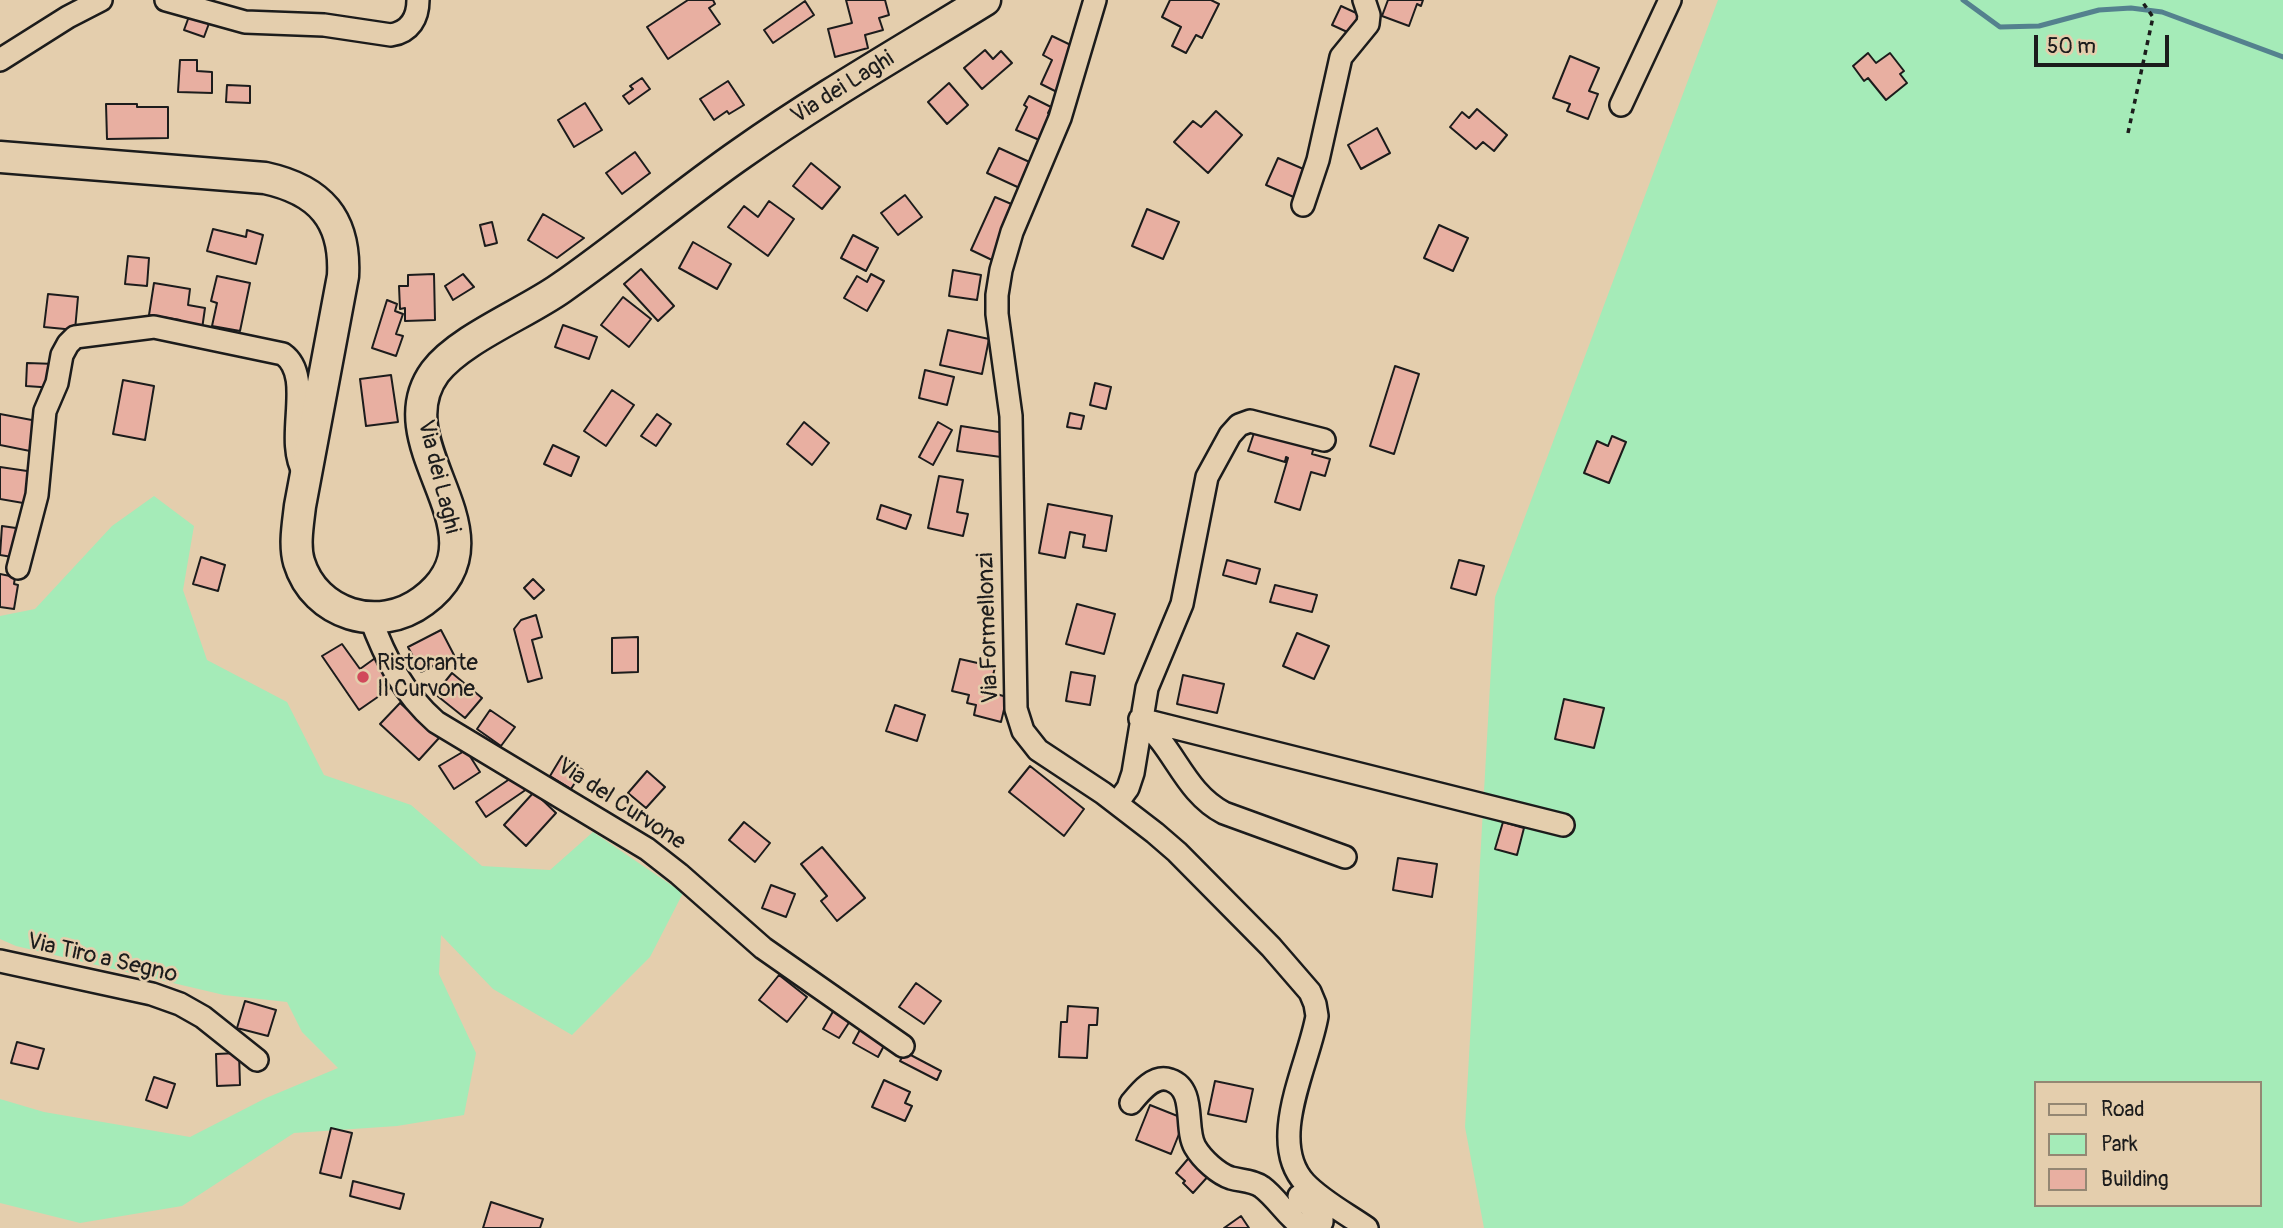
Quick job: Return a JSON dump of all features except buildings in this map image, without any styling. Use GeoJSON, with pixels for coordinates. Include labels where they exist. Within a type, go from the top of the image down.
{"type":"FeatureCollection","features":[{"type":"Feature","properties":{"kind":"main road","name":"Via dei Laghi"},"geometry":{"type":"LineString","coordinates":[[0,157],[265,178],[304,192],[332,216],[340,236],[343,276],[306,476],[297,535],[298,556],[306,579],[318,595],[333,607],[370,617],[399,612],[421,602],[437,587],[452,559],[454,521],[427,452],[421,428],[425,394],[443,363],[462,348],[560,290],[771,134],[985,0]]}},
{"type":"Feature","properties":{"kind":"street"},"geometry":{"type":"LineString","coordinates":[[0,60],[101,0]]}},
{"type":"Feature","properties":{"kind":"street"},"geometry":{"type":"LineString","coordinates":[[166,0],[244,22],[324,25],[391,35],[402,32],[412,24],[418,0]]}},
{"type":"Feature","properties":{"kind":"street","name":"Via Formellonzi"},"geometry":{"type":"LineString","coordinates":[[1095,0],[1065,103],[1021,209],[1004,255],[998,282],[996,314],[1010,404],[1014,685],[1018,716],[1027,738],[1038,750],[1117,803],[1177,852],[1271,947],[1310,992],[1317,1016],[1292,1105],[1289,1145],[1295,1170],[1314,1191],[1367,1228]]}},
{"type":"Feature","properties":{"kind":"street"},"geometry":{"type":"LineString","coordinates":[[1303,205],[1318,160],[1341,57],[1368,24],[1364,0]]}},
{"type":"Feature","properties":{"kind":"street"},"geometry":{"type":"LineString","coordinates":[[1621,105],[1670,0]]}},
{"type":"Feature","properties":{"kind":"street"},"geometry":{"type":"LineString","coordinates":[[18,568],[37,495],[45,411],[57,383],[62,355],[75,337],[154,327],[283,354],[297,374],[296,454],[306,476]]}},
{"type":"Feature","properties":{"kind":"street"},"geometry":{"type":"LineString","coordinates":[[1117,803],[1131,780],[1140,719],[1150,680],[1182,604],[1207,477],[1225,442],[1239,425],[1250,421],[1324,440]]}},
{"type":"Feature","properties":{"kind":"street","name":"Via del Curvone"},"geometry":{"type":"LineString","coordinates":[[370,617],[382,650],[400,682],[416,703],[436,722],[647,849],[763,948],[903,1046]]}},
{"type":"Feature","properties":{"kind":"street"},"geometry":{"type":"LineString","coordinates":[[1140,719],[1563,825]]}},
{"type":"Feature","properties":{"kind":"street"},"geometry":{"type":"LineString","coordinates":[[1140,719],[1156,733],[1198,794],[1209,804],[1224,813],[1345,857]]}},
{"type":"Feature","properties":{"kind":"street","name":"Via Tiro a Segno"},"geometry":{"type":"LineString","coordinates":[[0,961],[152,994],[180,1004],[204,1017],[257,1060]]}},
{"type":"Feature","properties":{"kind":"street"},"geometry":{"type":"LineString","coordinates":[[1131,1103],[1154,1081],[1174,1081],[1186,1098],[1193,1144],[1202,1156],[1230,1178],[1261,1186],[1289,1217],[1317,1227],[1319,1213],[1293,1189],[1279,1160],[1279,1130],[1292,1105]]}},
{"type":"Feature","properties":{"kind":"path"},"geometry":{"type":"LineString","coordinates":[[2128,133],[2153,17],[2141,0]]}},
{"type":"Feature","properties":{"kind":"green space"},"geometry":{"type":"Polygon","coordinates":[[[1718,0],[2283,0],[2283,1228],[1484,1228],[1465,1127],[1495,597],[1718,0]]]}},
{"type":"Feature","properties":{"kind":"green space"},"geometry":{"type":"Polygon","coordinates":[[[154,496],[194,526],[183,590],[207,660],[287,702],[324,775],[411,805],[482,866],[550,870],[593,832],[683,893],[650,957],[572,1035],[493,989],[441,935],[439,974],[476,1053],[464,1115],[397,1126],[294,1133],[182,1206],[80,1223],[0,1203],[0,1099],[44,1112],[190,1137],[266,1098],[338,1068],[302,1032],[287,1002],[224,995],[16,946],[0,939],[0,616],[35,609],[112,526],[154,496]]]}},
{"type":"Feature","properties":{"kind":"waterway"},"geometry":{"type":"LineString","coordinates":[[1963,0],[2000,27],[2039,26],[2099,10],[2131,8],[2162,12],[2283,57]]}},
{"type":"Feature","properties":{"kind":"place","name":"Ristorante Il Curvone"},"geometry":{"type":"Point","coordinates":[363,677]}}]}
